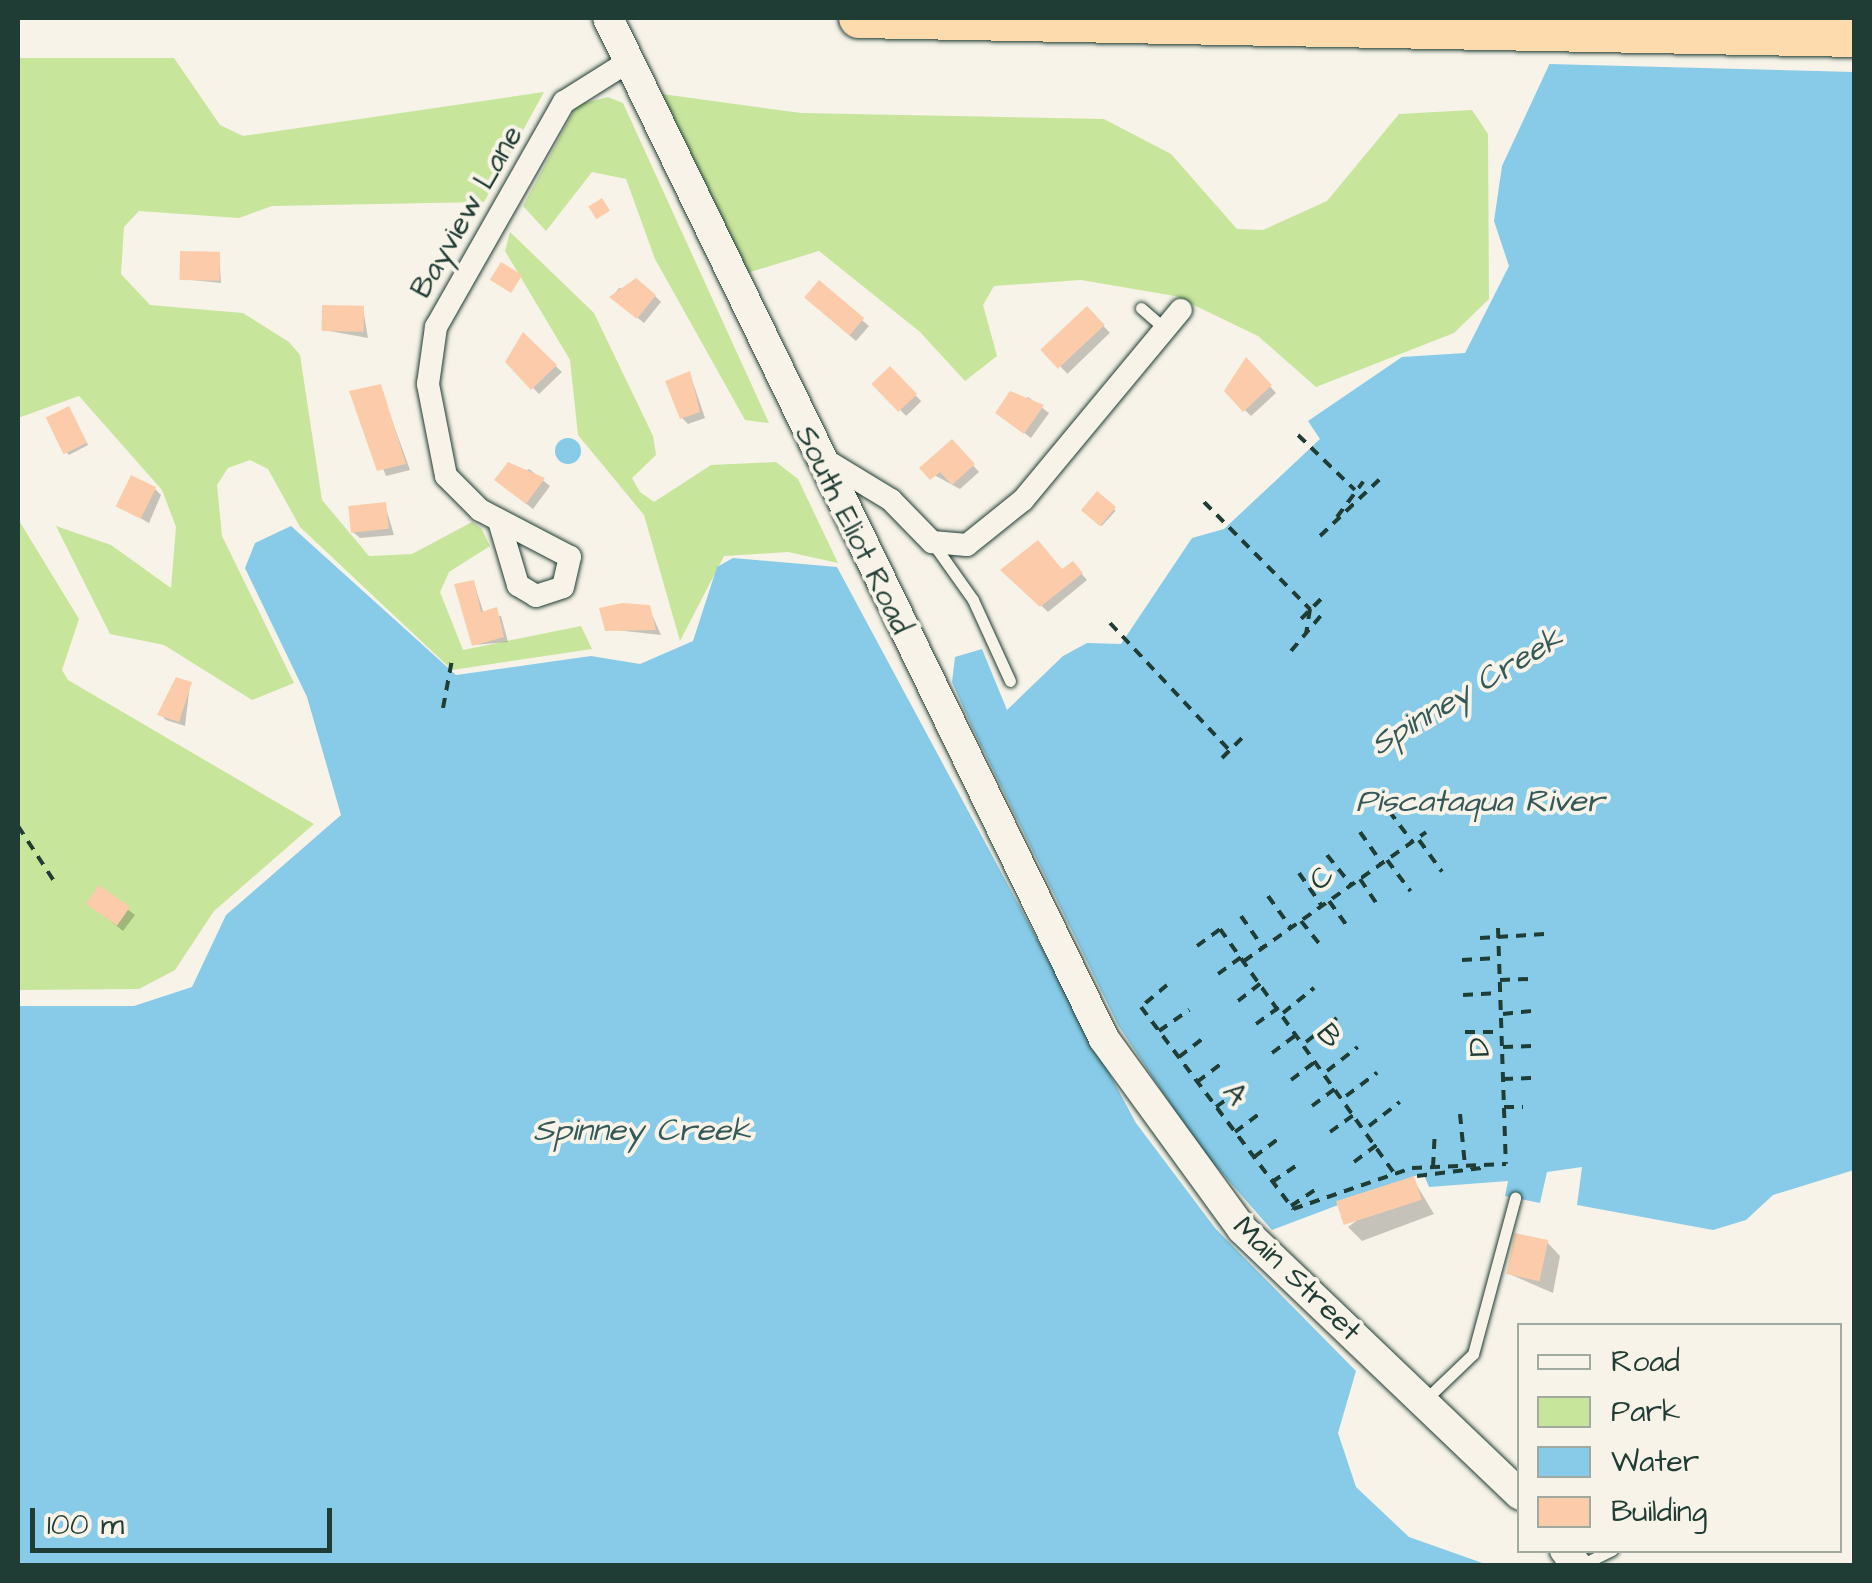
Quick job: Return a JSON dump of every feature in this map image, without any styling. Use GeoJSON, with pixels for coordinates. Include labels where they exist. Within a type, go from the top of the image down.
{"type":"FeatureCollection","features":[{"type":"Feature","properties":{"kind":"highway"},"geometry":{"type":"LineString","coordinates":[[859,18],[1854,37]]}},
{"type":"Feature","properties":{"kind":"main road","name":"South Eliot Road"},"geometry":{"type":"LineString","coordinates":[[608,18],[626,64],[1104,1039]]}},
{"type":"Feature","properties":{"kind":"main road","name":"Main Street"},"geometry":{"type":"LineString","coordinates":[[1104,1039],[1242,1228],[1426,1400],[1517,1492]]}},
{"type":"Feature","properties":{"kind":"street","name":"Bayview Lane"},"geometry":{"type":"LineString","coordinates":[[499,522],[467,500],[438,456],[428,384],[436,327],[564,102],[626,64]]}},
{"type":"Feature","properties":{"kind":"street"},"geometry":{"type":"LineString","coordinates":[[816,455],[891,500],[932,542],[967,545],[1023,500],[1181,310]]}},
{"type":"Feature","properties":{"kind":"lane"},"geometry":{"type":"LineString","coordinates":[[1141,308],[1165,328]]}},
{"type":"Feature","properties":{"kind":"lane"},"geometry":{"type":"LineString","coordinates":[[932,542],[973,600],[1010,681]]}},
{"type":"Feature","properties":{"kind":"lane"},"geometry":{"type":"LineString","coordinates":[[1426,1400],[1474,1354],[1514,1198]]}},
{"type":"Feature","properties":{"kind":"lane"},"geometry":{"type":"LineString","coordinates":[[1578,1566],[1606,1553]]}},
{"type":"Feature","properties":{"kind":"path"},"geometry":{"type":"LineString","coordinates":[[1298,435],[1354,490]]}},
{"type":"Feature","properties":{"kind":"path"},"geometry":{"type":"LineString","coordinates":[[1320,536],[1382,477]]}},
{"type":"Feature","properties":{"kind":"path"},"geometry":{"type":"LineString","coordinates":[[1336,521],[1363,482]]}},
{"type":"Feature","properties":{"kind":"path"},"geometry":{"type":"LineString","coordinates":[[1204,502],[1310,609]]}},
{"type":"Feature","properties":{"kind":"path"},"geometry":{"type":"LineString","coordinates":[[1300,619],[1322,598]]}},
{"type":"Feature","properties":{"kind":"path"},"geometry":{"type":"LineString","coordinates":[[1306,633],[1310,609]]}},
{"type":"Feature","properties":{"kind":"path"},"geometry":{"type":"LineString","coordinates":[[1291,651],[1324,612]]}},
{"type":"Feature","properties":{"kind":"path"},"geometry":{"type":"LineString","coordinates":[[1110,623],[1230,750]]}},
{"type":"Feature","properties":{"kind":"path"},"geometry":{"type":"LineString","coordinates":[[443,708],[452,660]]}},
{"type":"Feature","properties":{"kind":"path"},"geometry":{"type":"LineString","coordinates":[[1222,758],[1246,734]]}},
{"type":"Feature","properties":{"kind":"path"},"geometry":{"type":"LineString","coordinates":[[1389,811],[1442,872]]}},
{"type":"Feature","properties":{"kind":"path"},"geometry":{"type":"LineString","coordinates":[[18,826],[54,881]]}},
{"type":"Feature","properties":{"kind":"path"},"geometry":{"type":"LineString","coordinates":[[1360,832],[1410,891]]}},
{"type":"Feature","properties":{"kind":"path","name":"C"},"geometry":{"type":"LineString","coordinates":[[1218,974],[1264,948],[1426,832]]}},
{"type":"Feature","properties":{"kind":"path"},"geometry":{"type":"LineString","coordinates":[[1327,855],[1350,886]]}},
{"type":"Feature","properties":{"kind":"path"},"geometry":{"type":"LineString","coordinates":[[1299,873],[1322,906]]}},
{"type":"Feature","properties":{"kind":"path"},"geometry":{"type":"LineString","coordinates":[[1360,879],[1379,906]]}},
{"type":"Feature","properties":{"kind":"path"},"geometry":{"type":"LineString","coordinates":[[1268,896],[1291,928]]}},
{"type":"Feature","properties":{"kind":"path"},"geometry":{"type":"LineString","coordinates":[[1329,901],[1349,929]]}},
{"type":"Feature","properties":{"kind":"path"},"geometry":{"type":"LineString","coordinates":[[1240,916],[1264,948]]}},
{"type":"Feature","properties":{"kind":"path"},"geometry":{"type":"LineString","coordinates":[[1301,921],[1322,948]]}},
{"type":"Feature","properties":{"kind":"path","name":"D"},"geometry":{"type":"LineString","coordinates":[[1498,928],[1506,1164]]}},
{"type":"Feature","properties":{"kind":"path","name":"B"},"geometry":{"type":"LineString","coordinates":[[1198,946],[1220,929],[1381,1142],[1395,1174]]}},
{"type":"Feature","properties":{"kind":"path"},"geometry":{"type":"LineString","coordinates":[[1480,938],[1545,934]]}},
{"type":"Feature","properties":{"kind":"path"},"geometry":{"type":"LineString","coordinates":[[1462,960],[1499,958]]}},
{"type":"Feature","properties":{"kind":"path"},"geometry":{"type":"LineString","coordinates":[[1500,980],[1534,978]]}},
{"type":"Feature","properties":{"kind":"path"},"geometry":{"type":"LineString","coordinates":[[1238,1000],[1261,983]]}},
{"type":"Feature","properties":{"kind":"path","name":"A"},"geometry":{"type":"LineString","coordinates":[[1167,985],[1140,1007],[1292,1208]]}},
{"type":"Feature","properties":{"kind":"path"},"geometry":{"type":"LineString","coordinates":[[1284,1012],[1314,988]]}},
{"type":"Feature","properties":{"kind":"path"},"geometry":{"type":"LineString","coordinates":[[1464,994],[1500,993]]}},
{"type":"Feature","properties":{"kind":"path"},"geometry":{"type":"LineString","coordinates":[[1256,1024],[1279,1006]]}},
{"type":"Feature","properties":{"kind":"path"},"geometry":{"type":"LineString","coordinates":[[1159,1031],[1188,1010]]}},
{"type":"Feature","properties":{"kind":"path"},"geometry":{"type":"LineString","coordinates":[[1501,1014],[1534,1011]]}},
{"type":"Feature","properties":{"kind":"path"},"geometry":{"type":"LineString","coordinates":[[1306,1042],[1337,1018]]}},
{"type":"Feature","properties":{"kind":"path"},"geometry":{"type":"LineString","coordinates":[[1466,1032],[1502,1032]]}},
{"type":"Feature","properties":{"kind":"path"},"geometry":{"type":"LineString","coordinates":[[1272,1053],[1298,1033]]}},
{"type":"Feature","properties":{"kind":"path"},"geometry":{"type":"LineString","coordinates":[[1178,1057],[1206,1036]]}},
{"type":"Feature","properties":{"kind":"path"},"geometry":{"type":"LineString","coordinates":[[1502,1046],[1533,1046]]}},
{"type":"Feature","properties":{"kind":"path"},"geometry":{"type":"LineString","coordinates":[[1327,1070],[1358,1047]]}},
{"type":"Feature","properties":{"kind":"path"},"geometry":{"type":"LineString","coordinates":[[1291,1080],[1318,1059]]}},
{"type":"Feature","properties":{"kind":"path"},"geometry":{"type":"LineString","coordinates":[[1197,1082],[1225,1061]]}},
{"type":"Feature","properties":{"kind":"path"},"geometry":{"type":"LineString","coordinates":[[1346,1096],[1377,1073]]}},
{"type":"Feature","properties":{"kind":"path"},"geometry":{"type":"LineString","coordinates":[[1503,1078],[1536,1078]]}},
{"type":"Feature","properties":{"kind":"path"},"geometry":{"type":"LineString","coordinates":[[1312,1106],[1338,1086]]}},
{"type":"Feature","properties":{"kind":"path"},"geometry":{"type":"LineString","coordinates":[[1216,1107],[1244,1087]]}},
{"type":"Feature","properties":{"kind":"path"},"geometry":{"type":"LineString","coordinates":[[1369,1126],[1400,1102]]}},
{"type":"Feature","properties":{"kind":"path"},"geometry":{"type":"LineString","coordinates":[[1504,1107],[1523,1107]]}},
{"type":"Feature","properties":{"kind":"path"},"geometry":{"type":"LineString","coordinates":[[1235,1132],[1262,1112]]}},
{"type":"Feature","properties":{"kind":"path"},"geometry":{"type":"LineString","coordinates":[[1330,1132],[1358,1112]]}},
{"type":"Feature","properties":{"kind":"path"},"geometry":{"type":"LineString","coordinates":[[1460,1114],[1465,1166]]}},
{"type":"Feature","properties":{"kind":"path"},"geometry":{"type":"LineString","coordinates":[[1433,1168],[1435,1133]]}},
{"type":"Feature","properties":{"kind":"path"},"geometry":{"type":"LineString","coordinates":[[1254,1158],[1281,1138]]}},
{"type":"Feature","properties":{"kind":"path"},"geometry":{"type":"LineString","coordinates":[[1354,1162],[1381,1142]]}},
{"type":"Feature","properties":{"kind":"path"},"geometry":{"type":"LineString","coordinates":[[1272,1182],[1300,1163]]}},
{"type":"Feature","properties":{"kind":"path"},"geometry":{"type":"LineString","coordinates":[[1292,1208],[1395,1174],[1506,1164]]}},
{"type":"Feature","properties":{"kind":"path"},"geometry":{"type":"LineString","coordinates":[[1417,1176],[1506,1164]]}},
{"type":"Feature","properties":{"kind":"path"},"geometry":{"type":"LineString","coordinates":[[1292,1208],[1318,1188]]}},
{"type":"Feature","properties":{"kind":"green space"},"geometry":{"type":"Polygon","coordinates":[[[18,58],[174,58],[220,125],[243,136],[544,92],[484,202],[272,206],[239,218],[139,211],[124,227],[121,274],[150,305],[243,313],[289,342],[300,355],[322,500],[369,556],[412,554],[472,522],[481,528],[490,546],[449,572],[440,592],[463,650],[581,626],[592,649],[452,670],[300,527],[268,469],[250,460],[228,468],[217,485],[222,536],[294,683],[252,700],[164,645],[110,634],[56,526],[111,545],[171,588],[176,527],[162,490],[79,396],[18,418],[18,58]]]}},
{"type":"Feature","properties":{"kind":"green space"},"geometry":{"type":"Polygon","coordinates":[[[662,94],[801,113],[1104,119],[1171,154],[1237,229],[1263,230],[1327,201],[1399,114],[1472,110],[1488,134],[1489,299],[1454,333],[1316,387],[1258,336],[1175,296],[1081,280],[994,286],[983,305],[997,356],[965,381],[920,332],[819,251],[747,273],[662,94]]]}},
{"type":"Feature","properties":{"kind":"green space"},"geometry":{"type":"Polygon","coordinates":[[[608,97],[623,103],[769,423],[745,420],[655,259],[626,179],[592,172],[546,231],[523,206],[577,105],[608,97]]]}},
{"type":"Feature","properties":{"kind":"green space"},"geometry":{"type":"Polygon","coordinates":[[[510,232],[594,313],[653,436],[656,455],[632,478],[640,492],[654,502],[711,465],[776,462],[798,479],[838,563],[788,552],[724,556],[680,641],[644,515],[578,435],[570,360],[505,251],[510,232]]]}},
{"type":"Feature","properties":{"kind":"green space"},"geometry":{"type":"Polygon","coordinates":[[[18,519],[79,619],[62,670],[68,680],[314,824],[214,911],[175,970],[139,989],[18,990],[18,519]]]}},
{"type":"Feature","properties":{"kind":"water","name":"Piscataqua River"},"geometry":{"type":"Polygon","coordinates":[[[1854,18],[1854,1170],[1773,1195],[1746,1220],[1713,1230],[1577,1205],[1582,1167],[1547,1172],[1540,1203],[1505,1196],[1508,1181],[1429,1187],[1423,1173],[1272,1230],[1198,1146],[1118,1025],[952,682],[955,657],[982,649],[1007,710],[1063,656],[1087,643],[1121,644],[1192,538],[1224,529],[1320,439],[1308,421],[1402,357],[1465,353],[1509,266],[1494,221],[1502,166],[1562,37],[1854,18]]]}},
{"type":"Feature","properties":{"kind":"water"},"geometry":{"type":"Polygon","coordinates":[[[568,438],[577,442],[581,451],[577,460],[568,464],[559,460],[555,451],[559,442],[568,438]]]}},
{"type":"Feature","properties":{"kind":"water","name":"Spinney Creek"},"geometry":{"type":"Polygon","coordinates":[[[291,526],[456,675],[591,656],[640,664],[693,641],[717,567],[733,558],[837,567],[1136,1123],[1215,1228],[1356,1371],[1338,1433],[1356,1487],[1409,1537],[1488,1565],[18,1565],[18,1006],[134,1006],[192,987],[226,915],[341,815],[307,697],[245,568],[255,543],[291,526]]]}},
{"type":"Feature","properties":{"kind":"pier"},"geometry":{"type":"Polygon","coordinates":[[[1854,18],[1854,72],[1549,64],[1557,36],[1854,18]]]}},
{"type":"Feature","properties":{"kind":"building"},"geometry":{"type":"Polygon","coordinates":[[[602,198],[610,211],[596,219],[588,206],[602,198]]]}},
{"type":"Feature","properties":{"kind":"building"},"geometry":{"type":"Polygon","coordinates":[[[180,251],[220,252],[219,281],[179,280],[180,251]]]}},
{"type":"Feature","properties":{"kind":"building"},"geometry":{"type":"Polygon","coordinates":[[[501,262],[522,275],[511,293],[490,280],[501,262]]]}},
{"type":"Feature","properties":{"kind":"building"},"geometry":{"type":"Polygon","coordinates":[[[636,278],[656,295],[637,319],[609,297],[636,278]]]}},
{"type":"Feature","properties":{"kind":"building"},"geometry":{"type":"Polygon","coordinates":[[[819,280],[864,318],[849,336],[804,298],[819,280]]]}},
{"type":"Feature","properties":{"kind":"building"},"geometry":{"type":"Polygon","coordinates":[[[322,305],[364,306],[364,332],[322,331],[322,305]]]}},
{"type":"Feature","properties":{"kind":"building"},"geometry":{"type":"Polygon","coordinates":[[[1087,306],[1105,325],[1058,369],[1040,350],[1087,306]]]}},
{"type":"Feature","properties":{"kind":"building"},"geometry":{"type":"Polygon","coordinates":[[[523,332],[557,365],[531,390],[505,362],[523,332]]]}},
{"type":"Feature","properties":{"kind":"building"},"geometry":{"type":"Polygon","coordinates":[[[1246,357],[1272,385],[1243,412],[1224,391],[1246,357]]]}},
{"type":"Feature","properties":{"kind":"building"},"geometry":{"type":"Polygon","coordinates":[[[890,366],[917,394],[898,412],[871,384],[890,366]]]}},
{"type":"Feature","properties":{"kind":"building"},"geometry":{"type":"Polygon","coordinates":[[[690,371],[700,412],[680,419],[665,381],[690,371]]]}},
{"type":"Feature","properties":{"kind":"building"},"geometry":{"type":"Polygon","coordinates":[[[381,384],[406,464],[377,471],[349,391],[381,384]]]}},
{"type":"Feature","properties":{"kind":"building"},"geometry":{"type":"Polygon","coordinates":[[[1010,391],[1044,405],[1024,434],[995,413],[1010,391]]]}},
{"type":"Feature","properties":{"kind":"building"},"geometry":{"type":"Polygon","coordinates":[[[69,406],[87,443],[64,454],[46,417],[69,406]]]}},
{"type":"Feature","properties":{"kind":"building"},"geometry":{"type":"Polygon","coordinates":[[[952,439],[975,464],[952,485],[940,472],[930,480],[919,468],[952,439]]]}},
{"type":"Feature","properties":{"kind":"building"},"geometry":{"type":"Polygon","coordinates":[[[508,462],[545,478],[526,504],[494,480],[508,462]]]}},
{"type":"Feature","properties":{"kind":"building"},"geometry":{"type":"Polygon","coordinates":[[[131,475],[156,487],[141,519],[116,506],[131,475]]]}},
{"type":"Feature","properties":{"kind":"building"},"geometry":{"type":"Polygon","coordinates":[[[1097,491],[1116,507],[1100,526],[1081,510],[1097,491]]]}},
{"type":"Feature","properties":{"kind":"building"},"geometry":{"type":"Polygon","coordinates":[[[386,502],[389,529],[351,533],[348,506],[386,502]]]}},
{"type":"Feature","properties":{"kind":"building"},"geometry":{"type":"Polygon","coordinates":[[[1038,540],[1062,569],[1073,561],[1083,573],[1040,607],[1000,570],[1038,540]]]}},
{"type":"Feature","properties":{"kind":"building"},"geometry":{"type":"Polygon","coordinates":[[[474,580],[481,612],[497,607],[504,637],[472,646],[454,584],[474,580]]]}},
{"type":"Feature","properties":{"kind":"building"},"geometry":{"type":"Polygon","coordinates":[[[622,603],[650,605],[656,630],[605,631],[599,608],[622,603]]]}},
{"type":"Feature","properties":{"kind":"building"},"geometry":{"type":"Polygon","coordinates":[[[176,677],[192,682],[179,722],[157,715],[176,677]]]}},
{"type":"Feature","properties":{"kind":"building"},"geometry":{"type":"Polygon","coordinates":[[[99,885],[130,907],[117,926],[86,904],[99,885]]]}},
{"type":"Feature","properties":{"kind":"building"},"geometry":{"type":"Polygon","coordinates":[[[1414,1176],[1422,1200],[1344,1225],[1336,1201],[1414,1176]]]}},
{"type":"Feature","properties":{"kind":"building"},"geometry":{"type":"Polygon","coordinates":[[[1515,1233],[1548,1240],[1540,1281],[1506,1274],[1515,1233]]]}}]}
